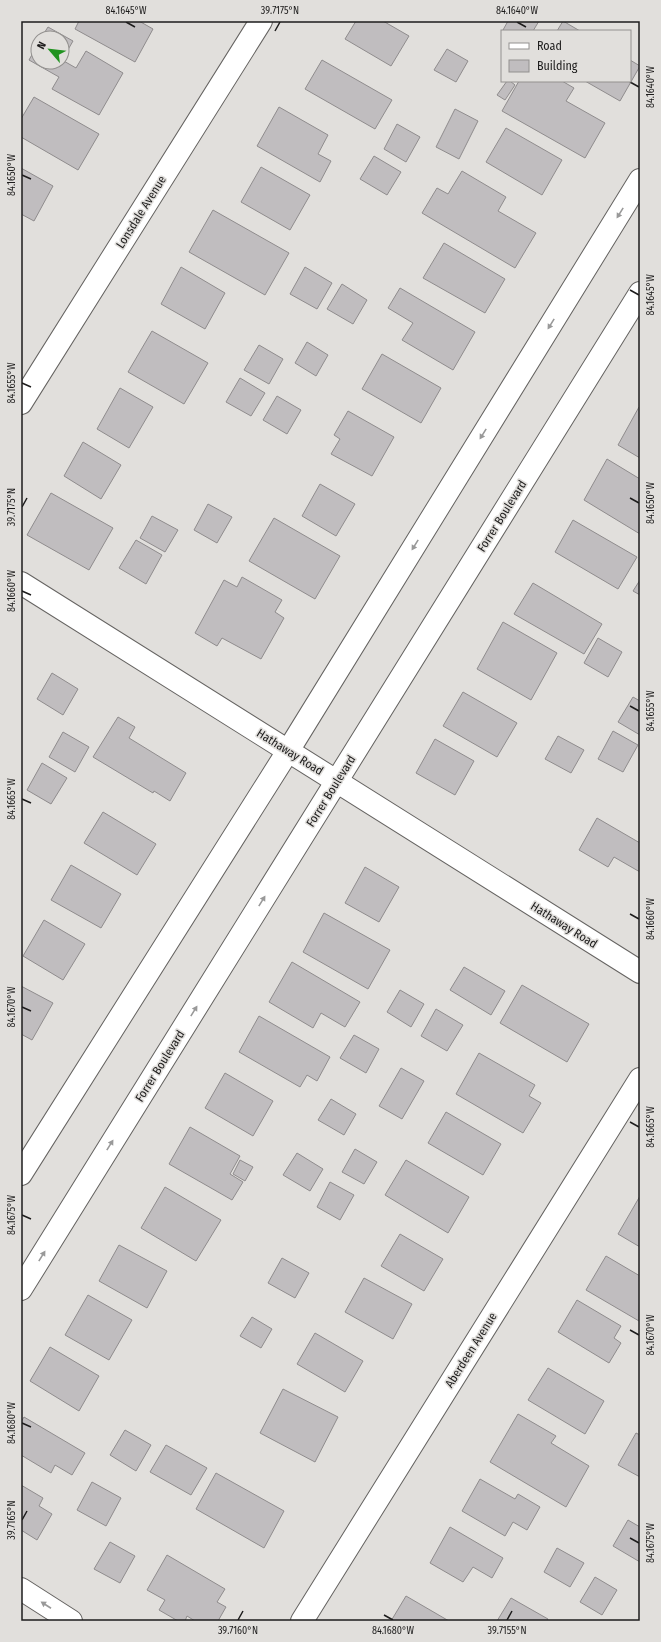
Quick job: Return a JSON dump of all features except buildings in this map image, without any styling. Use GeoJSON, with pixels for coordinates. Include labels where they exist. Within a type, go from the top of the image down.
{"type":"FeatureCollection","features":[{"type":"Feature","properties":{"kind":"street","name":"Lonsdale Avenue"},"geometry":{"type":"LineString","coordinates":[[21,403],[261,21]]}},
{"type":"Feature","properties":{"kind":"street"},"geometry":{"type":"LineString","coordinates":[[21,1174],[288,751],[640,180]]}},
{"type":"Feature","properties":{"kind":"street","name":"Forrer Boulevard"},"geometry":{"type":"LineString","coordinates":[[21,1289],[640,293]]}},
{"type":"Feature","properties":{"kind":"street","name":"Hathaway Road"},"geometry":{"type":"LineString","coordinates":[[21,583],[640,972]]}},
{"type":"Feature","properties":{"kind":"street","name":"Aberdeen Avenue"},"geometry":{"type":"LineString","coordinates":[[302,1621],[640,1080]]}},
{"type":"Feature","properties":{"kind":"street"},"geometry":{"type":"LineString","coordinates":[[21,1589],[71,1621]]}}]}
